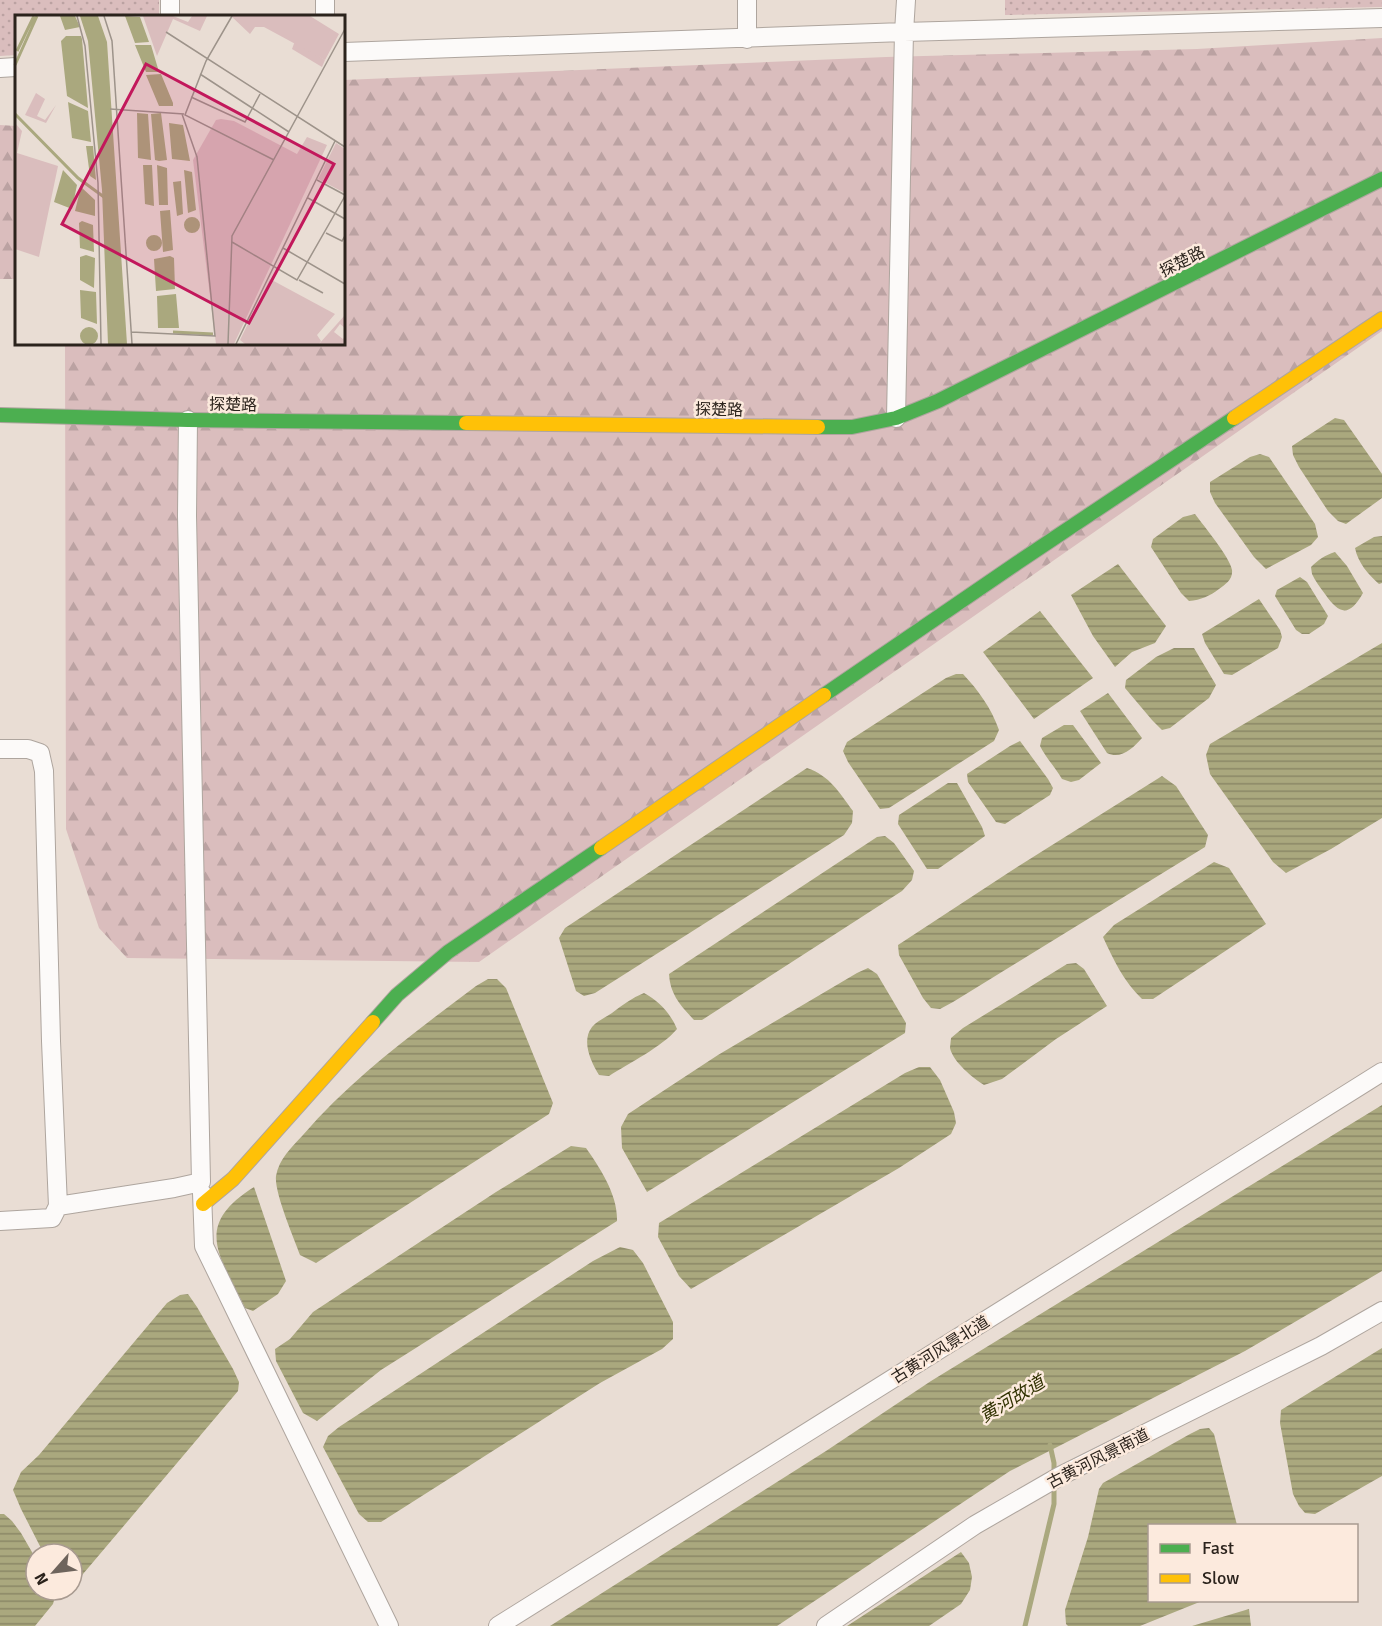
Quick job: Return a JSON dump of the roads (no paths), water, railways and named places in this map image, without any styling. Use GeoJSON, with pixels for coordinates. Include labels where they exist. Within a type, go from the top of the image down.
{"type":"FeatureCollection","features":[{"type":"Feature","properties":{"kind":"street"},"geometry":{"type":"LineString","coordinates":[[747,0],[747,39]]}},
{"type":"Feature","properties":{"kind":"street"},"geometry":{"type":"LineString","coordinates":[[896,418],[906,0]]}},
{"type":"Feature","properties":{"kind":"street"},"geometry":{"type":"LineString","coordinates":[[345,52],[1382,18]]}},
{"type":"Feature","properties":{"kind":"street"},"geometry":{"type":"LineString","coordinates":[[0,68],[15,67]]}},
{"type":"Feature","properties":{"kind":"street","name":"探楚路"},"geometry":{"type":"LineString","coordinates":[[0,415],[188,420],[852,427],[896,418],[938,401],[1382,179]]}},
{"type":"Feature","properties":{"kind":"street"},"geometry":{"type":"LineString","coordinates":[[203,1204],[233,1179],[398,995],[448,952],[1017,563],[1382,319]]}},
{"type":"Feature","properties":{"kind":"street"},"geometry":{"type":"LineString","coordinates":[[188,420],[187,516],[204,1246],[389,1626]]}},
{"type":"Feature","properties":{"kind":"street"},"geometry":{"type":"LineString","coordinates":[[0,749],[28,749],[40,753],[44,771],[58,1206],[52,1218],[0,1221]]}},
{"type":"Feature","properties":{"kind":"street","name":"古黄河风景北道"},"geometry":{"type":"LineString","coordinates":[[498,1626],[1382,1072]]}},
{"type":"Feature","properties":{"kind":"street"},"geometry":{"type":"LineString","coordinates":[[58,1206],[201,1182]]}},
{"type":"Feature","properties":{"kind":"street","name":"古黄河风景南道"},"geometry":{"type":"LineString","coordinates":[[826,1626],[975,1525],[1054,1480],[1321,1346],[1382,1311]]}},
{"type":"Feature","properties":{"kind":"water"},"geometry":{"type":"Polygon","coordinates":[[[1335,418],[1344,420],[1382,474],[1382,498],[1346,524],[1338,521],[1328,511],[1299,467],[1293,455],[1292,446],[1335,418]]]}},
{"type":"Feature","properties":{"kind":"water"},"geometry":{"type":"Polygon","coordinates":[[[1260,454],[1269,457],[1315,524],[1318,537],[1311,545],[1266,569],[1254,557],[1215,503],[1210,492],[1210,482],[1250,457],[1260,454]]]}},
{"type":"Feature","properties":{"kind":"water"},"geometry":{"type":"Polygon","coordinates":[[[1195,514],[1216,541],[1230,564],[1232,573],[1229,581],[1209,596],[1189,601],[1181,593],[1151,547],[1153,539],[1183,517],[1195,514]]]}},
{"type":"Feature","properties":{"kind":"water"},"geometry":{"type":"Polygon","coordinates":[[[1382,536],[1382,583],[1379,584],[1358,559],[1355,548],[1374,537],[1382,536]]]}},
{"type":"Feature","properties":{"kind":"water"},"geometry":{"type":"Polygon","coordinates":[[[1335,552],[1347,566],[1363,593],[1349,610],[1335,606],[1312,574],[1311,567],[1314,564],[1335,552]]]}},
{"type":"Feature","properties":{"kind":"water"},"geometry":{"type":"Polygon","coordinates":[[[1118,564],[1166,626],[1155,643],[1132,652],[1115,667],[1093,636],[1071,595],[1118,564]]]}},
{"type":"Feature","properties":{"kind":"water"},"geometry":{"type":"Polygon","coordinates":[[[1300,577],[1307,582],[1328,616],[1324,624],[1309,634],[1302,634],[1296,630],[1275,596],[1277,590],[1300,577]]]}},
{"type":"Feature","properties":{"kind":"water"},"geometry":{"type":"Polygon","coordinates":[[[1259,599],[1280,630],[1282,637],[1278,648],[1232,675],[1224,674],[1202,634],[1259,599]]]}},
{"type":"Feature","properties":{"kind":"water"},"geometry":{"type":"Polygon","coordinates":[[[1040,611],[1093,678],[1034,719],[983,652],[1040,611]]]}},
{"type":"Feature","properties":{"kind":"water"},"geometry":{"type":"Polygon","coordinates":[[[1382,643],[1382,818],[1286,873],[1273,862],[1210,774],[1206,755],[1210,744],[1382,643]]]}},
{"type":"Feature","properties":{"kind":"water"},"geometry":{"type":"Polygon","coordinates":[[[1174,648],[1194,648],[1216,685],[1209,698],[1170,728],[1162,730],[1125,688],[1126,680],[1156,657],[1174,648]]]}},
{"type":"Feature","properties":{"kind":"water"},"geometry":{"type":"Polygon","coordinates":[[[963,674],[988,707],[999,730],[994,741],[889,808],[880,809],[848,762],[843,751],[847,742],[946,678],[963,674]]]}},
{"type":"Feature","properties":{"kind":"water"},"geometry":{"type":"Polygon","coordinates":[[[1108,693],[1142,738],[1131,749],[1117,755],[1107,753],[1080,711],[1108,693]]]}},
{"type":"Feature","properties":{"kind":"water"},"geometry":{"type":"Polygon","coordinates":[[[1064,725],[1073,725],[1101,763],[1079,780],[1071,782],[1062,779],[1040,746],[1042,738],[1064,725]]]}},
{"type":"Feature","properties":{"kind":"water"},"geometry":{"type":"Polygon","coordinates":[[[1020,741],[1053,788],[1050,795],[1005,824],[996,822],[968,782],[967,774],[1020,741]]]}},
{"type":"Feature","properties":{"kind":"water"},"geometry":{"type":"Polygon","coordinates":[[[807,768],[828,780],[853,811],[852,823],[844,835],[595,993],[584,996],[576,991],[559,938],[565,928],[807,768]]]}},
{"type":"Feature","properties":{"kind":"water"},"geometry":{"type":"Polygon","coordinates":[[[1162,776],[1176,786],[1208,835],[1205,847],[953,1002],[940,1009],[931,1008],[899,955],[898,945],[1162,776]]]}},
{"type":"Feature","properties":{"kind":"water"},"geometry":{"type":"Polygon","coordinates":[[[948,783],[957,783],[985,836],[938,869],[927,869],[898,824],[899,815],[948,783]]]}},
{"type":"Feature","properties":{"kind":"water"},"geometry":{"type":"Polygon","coordinates":[[[885,836],[894,843],[914,871],[912,880],[902,891],[702,1020],[694,1020],[671,988],[669,974],[877,837],[885,836]]]}},
{"type":"Feature","properties":{"kind":"water"},"geometry":{"type":"Polygon","coordinates":[[[1214,862],[1229,868],[1266,924],[1153,999],[1142,999],[1124,978],[1103,937],[1114,925],[1214,862]]]}},
{"type":"Feature","properties":{"kind":"water"},"geometry":{"type":"Polygon","coordinates":[[[1076,963],[1084,969],[1107,1006],[1056,1039],[1002,1079],[984,1085],[959,1064],[950,1048],[951,1038],[963,1028],[1067,964],[1076,963]]]}},
{"type":"Feature","properties":{"kind":"water"},"geometry":{"type":"Polygon","coordinates":[[[868,968],[877,974],[906,1023],[905,1033],[647,1192],[622,1148],[621,1127],[628,1114],[718,1055],[868,968]]]}},
{"type":"Feature","properties":{"kind":"water"},"geometry":{"type":"Polygon","coordinates":[[[488,979],[497,979],[506,988],[553,1103],[549,1114],[316,1263],[300,1255],[281,1204],[276,1183],[276,1176],[283,1159],[322,1114],[364,1074],[430,1021],[488,979]]]}},
{"type":"Feature","properties":{"kind":"water"},"geometry":{"type":"Polygon","coordinates":[[[644,993],[664,1008],[677,1029],[654,1048],[609,1076],[599,1075],[587,1045],[592,1027],[644,993]]]}},
{"type":"Feature","properties":{"kind":"water"},"geometry":{"type":"Polygon","coordinates":[[[919,1067],[930,1067],[940,1080],[954,1112],[956,1123],[951,1134],[899,1168],[691,1289],[679,1276],[658,1237],[659,1223],[905,1073],[919,1067]]]}},
{"type":"Feature","properties":{"kind":"water","name":"黄河故道"},"geometry":{"type":"Polygon","coordinates":[[[1382,1105],[1382,1271],[1245,1351],[1010,1471],[777,1626],[550,1626],[826,1451],[931,1381],[1382,1105]]]}},
{"type":"Feature","properties":{"kind":"water"},"geometry":{"type":"Polygon","coordinates":[[[571,1146],[586,1148],[597,1164],[615,1201],[617,1221],[381,1370],[317,1421],[303,1413],[276,1361],[275,1349],[290,1339],[313,1312],[496,1192],[571,1146]]]}},
{"type":"Feature","properties":{"kind":"water"},"geometry":{"type":"Polygon","coordinates":[[[254,1187],[286,1281],[278,1294],[253,1311],[245,1308],[227,1273],[217,1243],[217,1229],[223,1215],[235,1201],[254,1187]]]}},
{"type":"Feature","properties":{"kind":"water"},"geometry":{"type":"Polygon","coordinates":[[[620,1247],[633,1250],[643,1263],[673,1322],[673,1339],[662,1349],[600,1383],[381,1522],[368,1522],[359,1514],[323,1447],[328,1436],[593,1261],[620,1247]]]}},
{"type":"Feature","properties":{"kind":"water"},"geometry":{"type":"Polygon","coordinates":[[[188,1294],[197,1307],[233,1369],[239,1382],[238,1391],[84,1573],[84,1542],[38,1542],[13,1490],[21,1472],[39,1455],[167,1303],[180,1295],[188,1294]]]}},
{"type":"Feature","properties":{"kind":"water"},"geometry":{"type":"Polygon","coordinates":[[[1382,1348],[1382,1476],[1315,1514],[1305,1513],[1293,1494],[1280,1423],[1281,1410],[1382,1348]]]}},
{"type":"Feature","properties":{"kind":"water"},"geometry":{"type":"Polygon","coordinates":[[[1209,1428],[1214,1434],[1237,1524],[1148,1524],[1148,1602],[1200,1602],[1140,1626],[1068,1626],[1065,1610],[1088,1537],[1099,1489],[1103,1483],[1200,1429],[1209,1428]]]}},
{"type":"Feature","properties":{"kind":"water"},"geometry":{"type":"Polygon","coordinates":[[[0,1514],[4,1514],[12,1521],[26,1542],[24,1542],[24,1602],[54,1602],[35,1626],[0,1626],[0,1514]]]}},
{"type":"Feature","properties":{"kind":"water"},"geometry":{"type":"Polygon","coordinates":[[[961,1552],[969,1563],[972,1577],[970,1590],[961,1604],[929,1626],[847,1626],[961,1552]]]}},
{"type":"Feature","properties":{"kind":"water"},"geometry":{"type":"Polygon","coordinates":[[[1249,1609],[1251,1626],[1192,1626],[1249,1609]]]}},
{"type":"Feature","properties":{"kind":"waterway"},"geometry":{"type":"LineString","coordinates":[[1050,1445],[1054,1475]]}},
{"type":"Feature","properties":{"kind":"waterway"},"geometry":{"type":"LineString","coordinates":[[1025,1626],[1054,1504],[1054,1484]]}}]}
